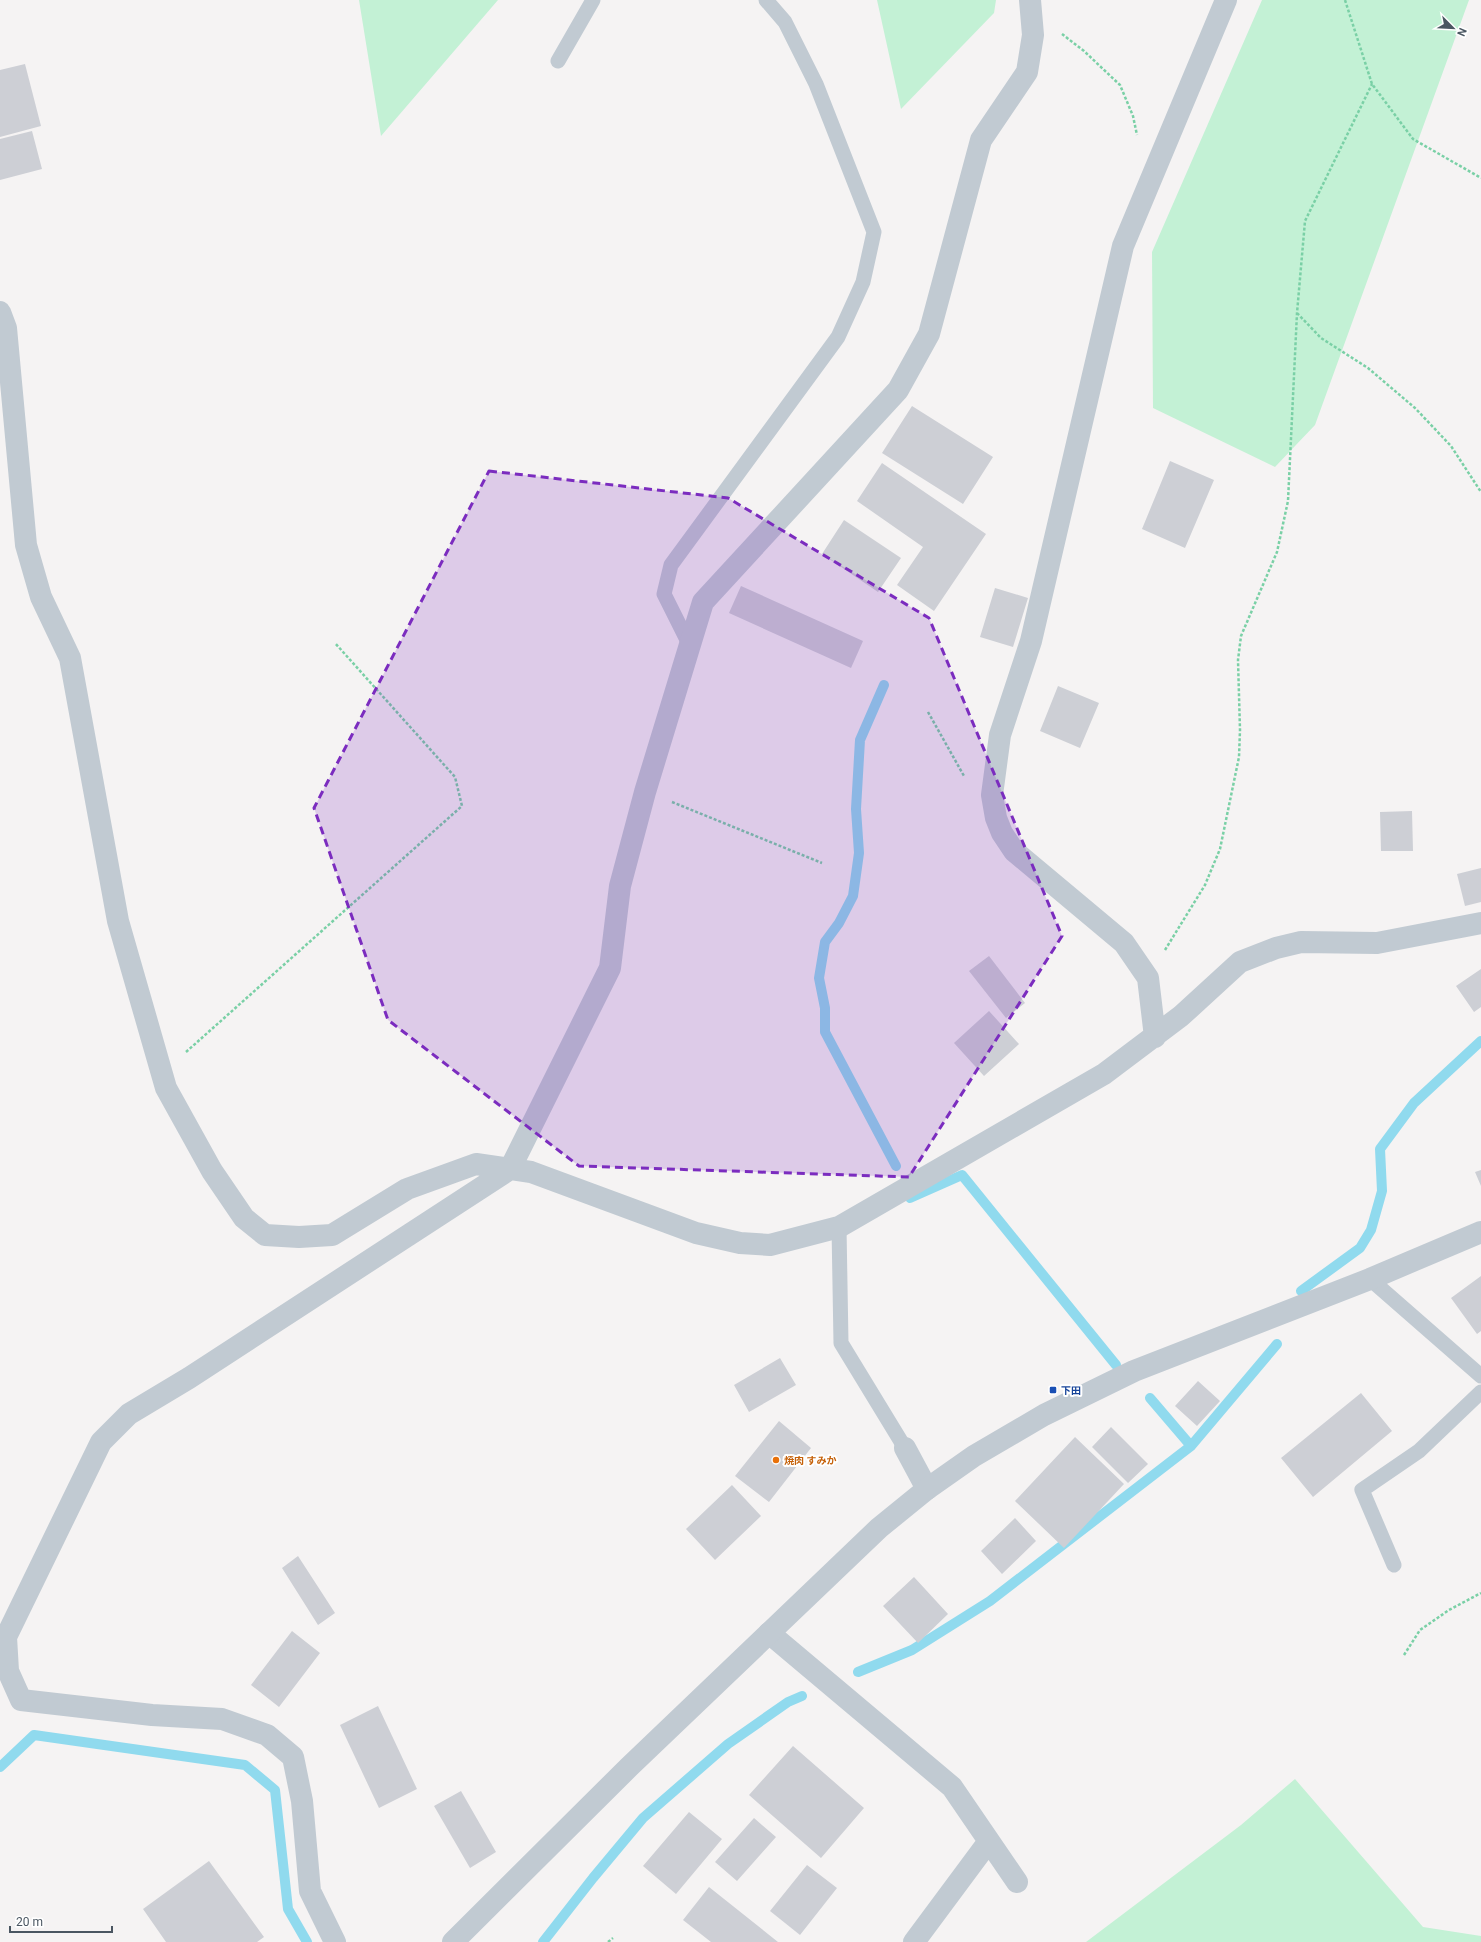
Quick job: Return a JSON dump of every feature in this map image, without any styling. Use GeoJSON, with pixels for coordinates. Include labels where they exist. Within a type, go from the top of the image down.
{"type":"FeatureCollection","features":[{"type":"Feature","properties":{"kind":"street"},"geometry":{"type":"LineString","coordinates":[[1155,1037],[1148,978],[1124,943],[1014,851],[1002,833],[996,818],[992,795],[1000,735],[1031,641],[1123,246],[1226,0]]}},
{"type":"Feature","properties":{"kind":"street"},"geometry":{"type":"LineString","coordinates":[[335,1942],[310,1891],[302,1801],[293,1757],[267,1735],[222,1719],[152,1715],[21,1700],[8,1671],[6,1637],[101,1442],[129,1414],[196,1374],[510,1169],[610,968],[620,886],[645,792],[703,602],[898,390],[929,334],[981,140],[1027,72],[1033,35],[1030,6]]}},
{"type":"Feature","properties":{"kind":"street"},"geometry":{"type":"LineString","coordinates":[[0,312],[6,328],[26,545],[41,597],[70,658],[118,921],[166,1088],[212,1171],[244,1218],[265,1235],[299,1237],[332,1235],[407,1189],[476,1164],[531,1172],[696,1233],[740,1243],[770,1245],[839,1227],[1104,1074],[1181,1016],[1240,962],[1276,948],[1302,942],[1377,943],[1481,924]]}},
{"type":"Feature","properties":{"kind":"street"},"geometry":{"type":"LineString","coordinates":[[453,1942],[629,1767],[879,1528],[927,1489],[974,1456],[1044,1415],[1134,1371],[1370,1279],[1481,1232]]}},
{"type":"Feature","properties":{"kind":"street"},"geometry":{"type":"LineString","coordinates":[[905,1448],[927,1489]]}},
{"type":"Feature","properties":{"kind":"street"},"geometry":{"type":"LineString","coordinates":[[769,1633],[952,1786],[1017,1882]]}},
{"type":"Feature","properties":{"kind":"street"},"geometry":{"type":"LineString","coordinates":[[914,1942],[989,1841]]}},
{"type":"Feature","properties":{"kind":"lane"},"geometry":{"type":"LineString","coordinates":[[558,61],[593,0]]}},
{"type":"Feature","properties":{"kind":"lane"},"geometry":{"type":"LineString","coordinates":[[690,646],[664,594],[671,566],[838,337],[863,282],[874,232],[816,84],[785,22],[766,0]]}},
{"type":"Feature","properties":{"kind":"lane"},"geometry":{"type":"LineString","coordinates":[[839,1227],[841,1343],[905,1448]]}},
{"type":"Feature","properties":{"kind":"lane"},"geometry":{"type":"LineString","coordinates":[[1370,1279],[1481,1376]]}},
{"type":"Feature","properties":{"kind":"lane"},"geometry":{"type":"LineString","coordinates":[[1394,1565],[1362,1490],[1419,1451],[1481,1392]]}},
{"type":"Feature","properties":{"kind":"path"},"geometry":{"type":"LineString","coordinates":[[1345,0],[1372,84],[1413,139],[1481,178]]}},
{"type":"Feature","properties":{"kind":"path"},"geometry":{"type":"LineString","coordinates":[[1030,6],[1084,51],[1120,85],[1133,116],[1138,136]]}},
{"type":"Feature","properties":{"kind":"path"},"geometry":{"type":"LineString","coordinates":[[1148,978],[1205,885],[1220,849],[1238,757],[1240,730],[1238,668],[1240,636],[1277,552],[1288,501],[1297,313],[1305,221],[1372,84]]}},
{"type":"Feature","properties":{"kind":"path"},"geometry":{"type":"LineString","coordinates":[[1297,313],[1321,338],[1368,368],[1415,408],[1451,446],[1481,492]]}},
{"type":"Feature","properties":{"kind":"path"},"geometry":{"type":"LineString","coordinates":[[162,1073],[462,806],[455,777],[335,643]]}},
{"type":"Feature","properties":{"kind":"path"},"geometry":{"type":"LineString","coordinates":[[928,712],[965,778]]}},
{"type":"Feature","properties":{"kind":"path"},"geometry":{"type":"LineString","coordinates":[[645,792],[822,863]]}},
{"type":"Feature","properties":{"kind":"path"},"geometry":{"type":"LineString","coordinates":[[1404,1654],[1420,1630],[1449,1610],[1481,1593]]}},
{"type":"Feature","properties":{"kind":"path"},"geometry":{"type":"LineString","coordinates":[[608,1942],[613,1938]]}},
{"type":"Feature","properties":{"kind":"highlighted area"},"geometry":{"type":"Polygon","coordinates":[[[489,471],[728,498],[929,618],[1062,936],[909,1177],[579,1166],[388,1020],[314,808],[489,471]]]}},
{"type":"Feature","properties":{"kind":"green space"},"geometry":{"type":"Polygon","coordinates":[[[359,0],[498,0],[381,136],[359,0]]]}},
{"type":"Feature","properties":{"kind":"green space"},"geometry":{"type":"Polygon","coordinates":[[[877,0],[996,0],[994,13],[901,109],[877,0]]]}},
{"type":"Feature","properties":{"kind":"green space"},"geometry":{"type":"Polygon","coordinates":[[[1262,0],[1469,0],[1315,425],[1275,467],[1153,408],[1152,252],[1262,0]]]}},
{"type":"Feature","properties":{"kind":"green space"},"geometry":{"type":"Polygon","coordinates":[[[1295,1779],[1423,1927],[1481,1936],[1481,1942],[1086,1942],[1241,1825],[1295,1779]]]}},
{"type":"Feature","properties":{"kind":"building"},"geometry":{"type":"Polygon","coordinates":[[[25,64],[41,126],[0,137],[0,70],[25,64]]]}},
{"type":"Feature","properties":{"kind":"building"},"geometry":{"type":"Polygon","coordinates":[[[32,131],[42,169],[0,180],[0,139],[32,131]]]}},
{"type":"Feature","properties":{"kind":"building"},"geometry":{"type":"Polygon","coordinates":[[[912,406],[993,457],[963,504],[882,453],[912,406]]]}},
{"type":"Feature","properties":{"kind":"building"},"geometry":{"type":"Polygon","coordinates":[[[1170,461],[1214,480],[1185,548],[1142,529],[1170,461]]]}},
{"type":"Feature","properties":{"kind":"building"},"geometry":{"type":"Polygon","coordinates":[[[882,463],[986,534],[934,611],[897,585],[923,547],[857,501],[882,463]]]}},
{"type":"Feature","properties":{"kind":"building"},"geometry":{"type":"Polygon","coordinates":[[[844,520],[901,558],[878,592],[822,554],[844,520]]]}},
{"type":"Feature","properties":{"kind":"building"},"geometry":{"type":"Polygon","coordinates":[[[741,586],[863,641],[851,668],[729,613],[741,586]]]}},
{"type":"Feature","properties":{"kind":"building"},"geometry":{"type":"Polygon","coordinates":[[[995,588],[1028,598],[1013,647],[980,637],[995,588]]]}},
{"type":"Feature","properties":{"kind":"building"},"geometry":{"type":"Polygon","coordinates":[[[1058,686],[1099,703],[1080,748],[1040,731],[1058,686]]]}},
{"type":"Feature","properties":{"kind":"building"},"geometry":{"type":"Polygon","coordinates":[[[1412,811],[1413,851],[1381,851],[1380,812],[1412,811]]]}},
{"type":"Feature","properties":{"kind":"building"},"geometry":{"type":"Polygon","coordinates":[[[1481,868],[1481,902],[1465,906],[1457,874],[1481,868]]]}},
{"type":"Feature","properties":{"kind":"building"},"geometry":{"type":"Polygon","coordinates":[[[989,956],[1025,1003],[1006,1018],[969,971],[989,956]]]}},
{"type":"Feature","properties":{"kind":"building"},"geometry":{"type":"Polygon","coordinates":[[[1481,969],[1481,1007],[1474,1012],[1456,986],[1481,969]]]}},
{"type":"Feature","properties":{"kind":"building"},"geometry":{"type":"Polygon","coordinates":[[[989,1011],[1019,1044],[984,1076],[954,1043],[989,1011]]]}},
{"type":"Feature","properties":{"kind":"building"},"geometry":{"type":"Polygon","coordinates":[[[1481,1170],[1481,1186],[1475,1172],[1481,1170]]]}},
{"type":"Feature","properties":{"kind":"building"},"geometry":{"type":"Polygon","coordinates":[[[1481,1276],[1481,1331],[1477,1334],[1451,1298],[1481,1276]]]}},
{"type":"Feature","properties":{"kind":"building"},"geometry":{"type":"Polygon","coordinates":[[[780,1358],[796,1385],[749,1412],[734,1385],[780,1358]]]}},
{"type":"Feature","properties":{"kind":"building"},"geometry":{"type":"Polygon","coordinates":[[[1198,1381],[1220,1401],[1197,1426],[1175,1406],[1198,1381]]]}},
{"type":"Feature","properties":{"kind":"building"},"geometry":{"type":"Polygon","coordinates":[[[1361,1393],[1392,1431],[1313,1497],[1281,1458],[1361,1393]]]}},
{"type":"Feature","properties":{"kind":"building"},"geometry":{"type":"Polygon","coordinates":[[[779,1421],[811,1448],[769,1502],[735,1476],[779,1421]]]}},
{"type":"Feature","properties":{"kind":"building"},"geometry":{"type":"Polygon","coordinates":[[[1111,1427],[1148,1464],[1128,1483],[1092,1447],[1111,1427]]]}},
{"type":"Feature","properties":{"kind":"building"},"geometry":{"type":"Polygon","coordinates":[[[1075,1437],[1124,1484],[1064,1548],[1015,1501],[1075,1437]]]}},
{"type":"Feature","properties":{"kind":"building"},"geometry":{"type":"Polygon","coordinates":[[[732,1485],[761,1516],[715,1560],[686,1529],[732,1485]]]}},
{"type":"Feature","properties":{"kind":"building"},"geometry":{"type":"Polygon","coordinates":[[[1015,1518],[1036,1541],[1002,1574],[981,1551],[1015,1518]]]}},
{"type":"Feature","properties":{"kind":"building"},"geometry":{"type":"Polygon","coordinates":[[[298,1556],[335,1613],[318,1625],[282,1568],[298,1556]]]}},
{"type":"Feature","properties":{"kind":"building"},"geometry":{"type":"Polygon","coordinates":[[[914,1577],[948,1614],[918,1643],[883,1606],[914,1577]]]}},
{"type":"Feature","properties":{"kind":"building"},"geometry":{"type":"Polygon","coordinates":[[[292,1631],[320,1653],[279,1707],[251,1685],[292,1631]]]}},
{"type":"Feature","properties":{"kind":"building"},"geometry":{"type":"Polygon","coordinates":[[[378,1706],[417,1789],[379,1808],[340,1725],[378,1706]]]}},
{"type":"Feature","properties":{"kind":"building"},"geometry":{"type":"Polygon","coordinates":[[[793,1746],[864,1808],[821,1858],[749,1795],[793,1746]]]}},
{"type":"Feature","properties":{"kind":"building"},"geometry":{"type":"Polygon","coordinates":[[[461,1791],[496,1852],[470,1868],[434,1806],[461,1791]]]}},
{"type":"Feature","properties":{"kind":"building"},"geometry":{"type":"Polygon","coordinates":[[[689,1812],[722,1839],[676,1894],[643,1866],[689,1812]]]}},
{"type":"Feature","properties":{"kind":"building"},"geometry":{"type":"Polygon","coordinates":[[[754,1818],[776,1837],[737,1881],[715,1862],[754,1818]]]}},
{"type":"Feature","properties":{"kind":"building"},"geometry":{"type":"Polygon","coordinates":[[[209,1861],[264,1937],[257,1942],[166,1942],[143,1909],[209,1861]]]}},
{"type":"Feature","properties":{"kind":"building"},"geometry":{"type":"Polygon","coordinates":[[[807,1865],[837,1888],[800,1935],[770,1911],[807,1865]]]}},
{"type":"Feature","properties":{"kind":"building"},"geometry":{"type":"Polygon","coordinates":[[[709,1887],[778,1942],[711,1942],[683,1920],[709,1887]]]}},
{"type":"Feature","properties":{"kind":"waterway"},"geometry":{"type":"LineString","coordinates":[[884,685],[860,740],[856,809],[859,853],[853,896],[839,923],[825,942],[819,978],[825,1008],[825,1032],[896,1166]]}},
{"type":"Feature","properties":{"kind":"waterway"},"geometry":{"type":"LineString","coordinates":[[1301,1291],[1360,1248],[1371,1230],[1382,1191],[1380,1149],[1414,1103],[1481,1041]]}},
{"type":"Feature","properties":{"kind":"waterway"},"geometry":{"type":"LineString","coordinates":[[910,1198],[962,1175],[1116,1365]]}},
{"type":"Feature","properties":{"kind":"waterway"},"geometry":{"type":"LineString","coordinates":[[858,1672],[912,1650],[990,1601],[1191,1446],[1277,1344]]}},
{"type":"Feature","properties":{"kind":"waterway"},"geometry":{"type":"LineString","coordinates":[[1150,1398],[1191,1446]]}},
{"type":"Feature","properties":{"kind":"waterway"},"geometry":{"type":"LineString","coordinates":[[543,1942],[593,1878],[643,1818],[728,1744],[788,1702],[802,1696]]}},
{"type":"Feature","properties":{"kind":"waterway"},"geometry":{"type":"LineString","coordinates":[[0,1767],[34,1735],[245,1765],[275,1790],[288,1909],[307,1942]]}},
{"type":"Feature","properties":{"kind":"place","name":"下田"},"geometry":{"type":"Point","coordinates":[1053,1390]}},
{"type":"Feature","properties":{"kind":"place","name":"焼肉 すみか"},"geometry":{"type":"Point","coordinates":[776,1460]}}]}
